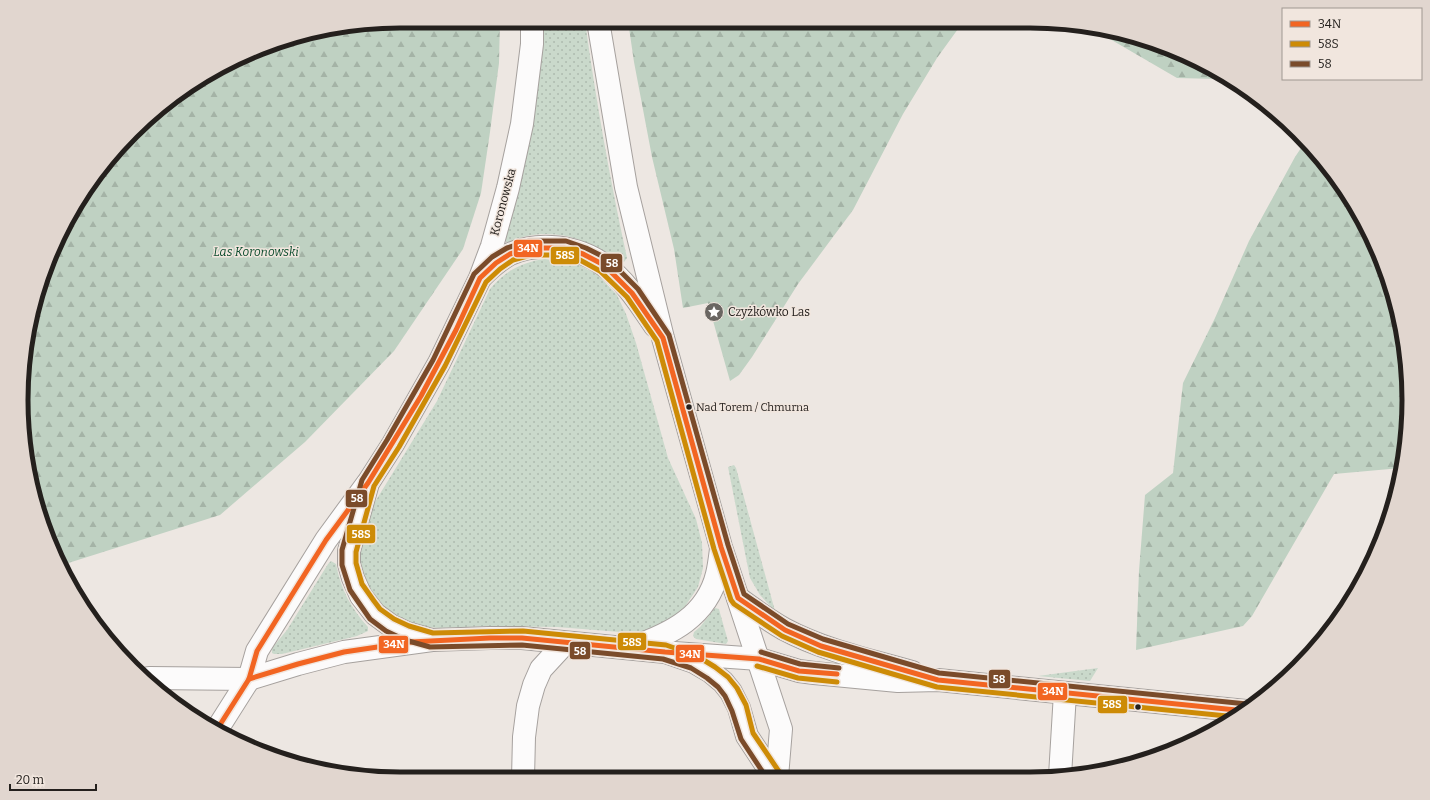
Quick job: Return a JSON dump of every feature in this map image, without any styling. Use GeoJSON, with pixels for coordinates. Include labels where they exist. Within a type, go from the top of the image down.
{"type":"FeatureCollection","features":[{"type":"Feature","properties":{"kind":"main road","name":"Koronowska"},"geometry":{"type":"LineString","coordinates":[[219,725],[249,679],[257,651],[326,540],[368,483],[396,438],[439,363],[480,278],[492,246],[508,188],[522,124],[532,44],[532,28]]}},
{"type":"Feature","properties":{"kind":"main road"},"geometry":{"type":"LineString","coordinates":[[599,28],[626,187],[663,338],[721,547],[781,729],[777,772]]}},
{"type":"Feature","properties":{"kind":"main road"},"geometry":{"type":"LineString","coordinates":[[480,278],[496,263],[510,254],[530,248],[564,248],[583,254],[604,265],[619,279],[632,293],[663,338]]}},
{"type":"Feature","properties":{"kind":"main road"},"geometry":{"type":"LineString","coordinates":[[368,483],[349,551],[349,564],[352,578],[361,596],[375,614],[390,625],[407,633],[432,640]]}},
{"type":"Feature","properties":{"kind":"main road"},"geometry":{"type":"LineString","coordinates":[[627,649],[653,640],[679,627],[699,610],[710,592],[717,574],[721,547]]}},
{"type":"Feature","properties":{"kind":"main road"},"geometry":{"type":"LineString","coordinates":[[738,598],[784,630],[821,646],[938,680]]}},
{"type":"Feature","properties":{"kind":"main road"},"geometry":{"type":"LineString","coordinates":[[153,678],[249,679],[344,652],[432,640],[522,638],[627,649],[759,659],[799,671],[814,673],[898,681],[938,680],[1235,710]]}},
{"type":"Feature","properties":{"kind":"main road"},"geometry":{"type":"LineString","coordinates":[[523,772],[524,737],[528,706],[534,685],[541,670],[565,643]]}},
{"type":"Feature","properties":{"kind":"main road"},"geometry":{"type":"LineString","coordinates":[[665,652],[694,662],[711,672],[723,682],[731,692],[740,708],[747,736],[772,772]]}},
{"type":"Feature","properties":{"kind":"main road"},"geometry":{"type":"LineString","coordinates":[[1060,770],[1065,693]]}},
{"type":"Feature","properties":{"kind":"green space","name":"Las Koronowski"},"geometry":{"type":"Polygon","coordinates":[[[400,28],[500,28],[499,63],[481,193],[463,249],[394,351],[305,442],[220,515],[66,564],[48,520],[35,473],[31,449],[28,400],[31,351],[41,304],[56,258],[66,235],[78,214],[91,193],[120,155],[155,120],[193,91],[235,66],[280,48],[327,35],[351,31],[400,28]]]}},
{"type":"Feature","properties":{"kind":"green space"},"geometry":{"type":"Polygon","coordinates":[[[540,28],[586,28],[604,140],[627,258],[624,262],[621,262],[588,243],[553,234],[540,234],[524,237],[510,242],[504,240],[540,28]]]}},
{"type":"Feature","properties":{"kind":"green space"},"geometry":{"type":"Polygon","coordinates":[[[629,28],[959,28],[937,58],[903,114],[853,210],[798,284],[752,357],[739,375],[730,381],[708,303],[683,308],[674,249],[652,157],[629,28]]]}},
{"type":"Feature","properties":{"kind":"green space"},"geometry":{"type":"Polygon","coordinates":[[[1103,35],[1150,48],[1172,56],[1195,66],[1218,79],[1177,78],[1103,35]]]}},
{"type":"Feature","properties":{"kind":"green space"},"geometry":{"type":"Polygon","coordinates":[[[1302,147],[1339,193],[1364,235],[1382,280],[1395,327],[1401,376],[1401,424],[1396,468],[1334,474],[1252,616],[1243,626],[1136,650],[1139,571],[1145,495],[1173,473],[1183,383],[1215,318],[1249,241],[1302,147]]]}},
{"type":"Feature","properties":{"kind":"green space"},"geometry":{"type":"Polygon","coordinates":[[[545,259],[577,264],[598,275],[617,295],[626,314],[636,343],[668,458],[696,519],[702,543],[703,568],[698,587],[684,608],[673,618],[647,631],[633,633],[557,627],[491,626],[440,628],[415,625],[396,617],[378,601],[368,586],[362,568],[359,549],[370,510],[437,401],[490,289],[514,268],[529,262],[545,259]]]}},
{"type":"Feature","properties":{"kind":"green space"},"geometry":{"type":"Polygon","coordinates":[[[734,465],[775,611],[760,595],[750,578],[728,467],[734,465]]]}},
{"type":"Feature","properties":{"kind":"green space"},"geometry":{"type":"Polygon","coordinates":[[[331,561],[336,564],[344,590],[352,606],[368,627],[368,631],[357,636],[282,654],[272,653],[272,648],[287,630],[331,561]]]}},
{"type":"Feature","properties":{"kind":"green space"},"geometry":{"type":"Polygon","coordinates":[[[715,608],[719,609],[728,641],[726,644],[696,639],[693,636],[694,632],[700,627],[715,608]]]}},
{"type":"Feature","properties":{"kind":"green space"},"geometry":{"type":"Polygon","coordinates":[[[1098,668],[1090,681],[1038,676],[1098,668]]]}},
{"type":"Feature","properties":{"kind":"transit line","name":"58"},"geometry":{"type":"LineString","coordinates":[[763,772],[741,739],[732,711],[725,696],[718,687],[691,668],[663,659],[522,645],[430,647],[405,640],[386,631],[370,619],[350,590],[342,565],[342,550],[362,480],[433,360],[474,274],[492,257],[507,248],[529,241],[566,241],[586,248],[608,259],[638,289],[669,335],[728,545],[744,594],[788,624],[823,639],[939,673],[1244,704]]}},
{"type":"Feature","properties":{"kind":"transit line","name":"34N"},"geometry":{"type":"LineString","coordinates":[[220,725],[249,679],[257,651],[326,540],[368,483],[421,396],[456,330],[480,278],[496,263],[510,254],[530,248],[564,248],[583,254],[604,265],[632,293],[663,338],[721,547],[738,598],[785,630],[821,646],[938,680],[1235,710]]}},
{"type":"Feature","properties":{"kind":"transit line","name":"58S"},"geometry":{"type":"LineString","coordinates":[[779,772],[753,733],[746,705],[737,688],[728,677],[697,656],[666,645],[523,631],[433,633],[409,626],[394,619],[380,609],[362,584],[356,563],[356,552],[374,486],[399,447],[445,366],[486,282],[500,269],[513,260],[531,255],[563,255],[580,260],[600,271],[627,297],[657,341],[714,549],[731,600],[734,604],[782,636],[818,652],[937,687],[1226,716]]}},
{"type":"Feature","properties":{"kind":"transit line","name":"34N"},"geometry":{"type":"LineString","coordinates":[[249,679],[344,652],[411,642],[490,638],[522,638],[665,652],[759,659],[799,671],[837,674]]}},
{"type":"Feature","properties":{"kind":"transit line","name":"58"},"geometry":{"type":"LineString","coordinates":[[761,652],[800,664],[839,668]]}},
{"type":"Feature","properties":{"kind":"transit line","name":"58S"},"geometry":{"type":"LineString","coordinates":[[757,666],[798,678],[837,682]]}},
{"type":"Feature","properties":{"kind":"place","name":"Czyżkówko Las"},"geometry":{"type":"Point","coordinates":[714,312]}},
{"type":"Feature","properties":{"kind":"place","name":"Nad Torem / Chmurna"},"geometry":{"type":"Point","coordinates":[689,407]}}]}
